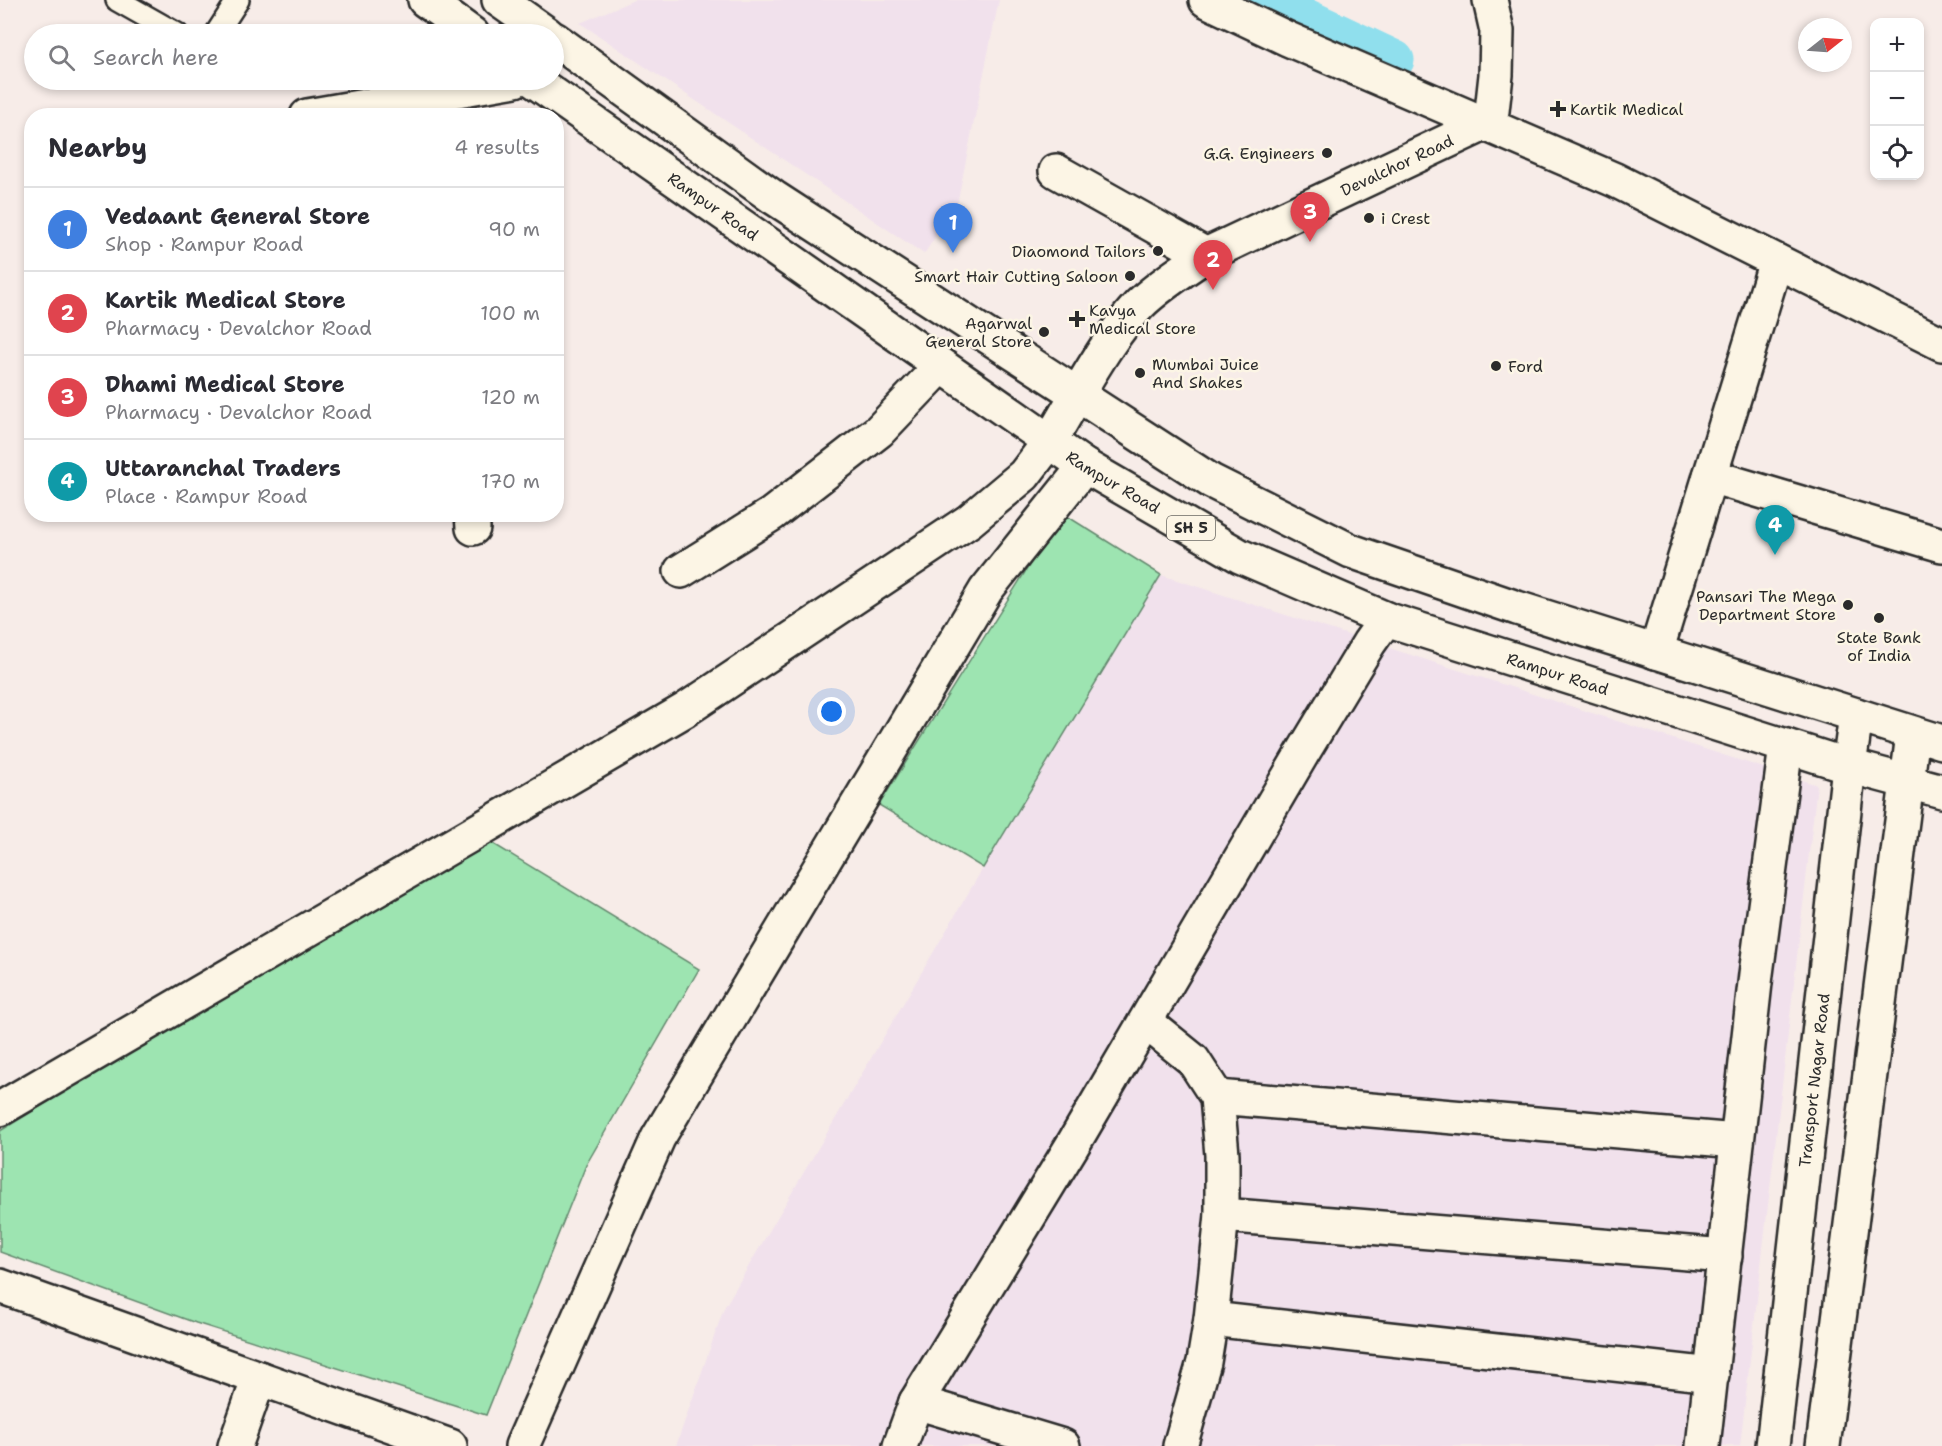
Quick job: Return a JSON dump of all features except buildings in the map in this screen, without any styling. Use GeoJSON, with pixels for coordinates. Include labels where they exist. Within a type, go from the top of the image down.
{"type":"FeatureCollection","features":[{"type":"Feature","properties":{"kind":"street"},"geometry":{"type":"LineString","coordinates":[[425,0],[458,24]]}},
{"type":"Feature","properties":{"kind":"street"},"geometry":{"type":"LineString","coordinates":[[499,0],[533,24]]}},
{"type":"Feature","properties":{"kind":"street"},"geometry":{"type":"LineString","coordinates":[[1206,0],[1288,39],[1615,180],[1942,344]]}},
{"type":"Feature","properties":{"kind":"street"},"geometry":{"type":"LineString","coordinates":[[1484,124],[1492,111],[1496,75],[1497,31],[1490,0]]}},
{"type":"Feature","properties":{"kind":"street"},"geometry":{"type":"LineString","coordinates":[[564,46],[773,197],[1211,481],[1351,551],[1517,608],[1928,738],[1907,782],[1823,1446]]}},
{"type":"Feature","properties":{"kind":"street"},"geometry":{"type":"LineString","coordinates":[[393,108],[436,104],[482,90]]}},
{"type":"Feature","properties":{"kind":"street","name":"Rampur Road"},"geometry":{"type":"LineString","coordinates":[[547,90],[1085,466],[1240,556],[1386,619],[1849,766],[1942,791]]}},
{"type":"Feature","properties":{"kind":"street","name":"Devalchor Road"},"geometry":{"type":"LineString","coordinates":[[0,1109],[468,834],[685,710],[969,521],[1024,475],[1050,441],[1107,345],[1140,304],[1206,255],[1484,124]]}},
{"type":"Feature","properties":{"kind":"street"},"geometry":{"type":"LineString","coordinates":[[1056,171],[1206,255]]}},
{"type":"Feature","properties":{"kind":"street"},"geometry":{"type":"LineString","coordinates":[[1656,652],[1776,261]]}},
{"type":"Feature","properties":{"kind":"street"},"geometry":{"type":"LineString","coordinates":[[681,571],[772,514],[879,431],[941,366]]}},
{"type":"Feature","properties":{"kind":"street"},"geometry":{"type":"LineString","coordinates":[[522,1446],[658,1138],[986,590],[1085,466]]}},
{"type":"Feature","properties":{"kind":"street"},"geometry":{"type":"LineString","coordinates":[[1710,477],[1942,545]]}},
{"type":"Feature","properties":{"kind":"street"},"geometry":{"type":"LineString","coordinates":[[900,1446],[916,1402],[1146,1022],[1302,754],[1386,619],[1405,569]]}},
{"type":"Feature","properties":{"kind":"street","name":"Transport Nagar Road"},"geometry":{"type":"LineString","coordinates":[[1773,1446],[1856,715]]}},
{"type":"Feature","properties":{"kind":"street"},"geometry":{"type":"LineString","coordinates":[[1703,1446],[1756,974],[1786,746]]}},
{"type":"Feature","properties":{"kind":"street"},"geometry":{"type":"LineString","coordinates":[[1146,1022],[1193,1059],[1217,1097],[1222,1155],[1222,1215],[1211,1319],[1204,1362],[1180,1446]]}},
{"type":"Feature","properties":{"kind":"street"},"geometry":{"type":"LineString","coordinates":[[1217,1097],[1737,1141]]}},
{"type":"Feature","properties":{"kind":"street"},"geometry":{"type":"LineString","coordinates":[[1222,1215],[1725,1256]]}},
{"type":"Feature","properties":{"kind":"street"},"geometry":{"type":"LineString","coordinates":[[3,1296],[259,1378],[450,1446]]}},
{"type":"Feature","properties":{"kind":"street"},"geometry":{"type":"LineString","coordinates":[[1211,1319],[1712,1375]]}},
{"type":"Feature","properties":{"kind":"street"},"geometry":{"type":"LineString","coordinates":[[235,1446],[259,1378]]}},
{"type":"Feature","properties":{"kind":"street"},"geometry":{"type":"LineString","coordinates":[[916,1402],[1064,1446]]}},
{"type":"Feature","properties":{"kind":"lane"},"geometry":{"type":"LineString","coordinates":[[117,0],[159,24]]}},
{"type":"Feature","properties":{"kind":"lane"},"geometry":{"type":"LineString","coordinates":[[222,24],[238,0]]}},
{"type":"Feature","properties":{"kind":"shaded area"},"geometry":{"type":"Polygon","coordinates":[[[634,0],[999,0],[957,204],[924,254],[580,23],[634,0]]]}},
{"type":"Feature","properties":{"kind":"shaded area"},"geometry":{"type":"Polygon","coordinates":[[[1161,575],[1817,785],[1740,1446],[676,1446],[724,1308],[983,868],[1161,575]]]}},
{"type":"Feature","properties":{"kind":"green space"},"geometry":{"type":"Polygon","coordinates":[[[1062,513],[1161,575],[983,868],[879,805],[1062,513]]]}},
{"type":"Feature","properties":{"kind":"green space"},"geometry":{"type":"Polygon","coordinates":[[[492,843],[699,969],[586,1165],[486,1415],[196,1323],[0,1252],[0,1131],[275,964],[492,843]]]}},
{"type":"Feature","properties":{"kind":"waterway"},"geometry":{"type":"LineString","coordinates":[[1268,0],[1395,60]]}},
{"type":"Feature","properties":{"kind":"place","name":"Kartik Medical"},"geometry":{"type":"Point","coordinates":[1558,109]}},
{"type":"Feature","properties":{"kind":"place","name":"G.G. Engineers"},"geometry":{"type":"Point","coordinates":[1327,153]}},
{"type":"Feature","properties":{"kind":"place","name":"i Crest"},"geometry":{"type":"Point","coordinates":[1369,218]}},
{"type":"Feature","properties":{"kind":"place","name":"Dhami Medical Store"},"geometry":{"type":"Point","coordinates":[1310,242]}},
{"type":"Feature","properties":{"kind":"place","name":"Diaomond Tailors"},"geometry":{"type":"Point","coordinates":[1158,251]}},
{"type":"Feature","properties":{"kind":"place","name":"Vedaant General Store"},"geometry":{"type":"Point","coordinates":[953,253]}},
{"type":"Feature","properties":{"kind":"place","name":"Smart Hair Cutting Saloon"},"geometry":{"type":"Point","coordinates":[1130,276]}},
{"type":"Feature","properties":{"kind":"place","name":"Kartik Medical Store"},"geometry":{"type":"Point","coordinates":[1213,290]}},
{"type":"Feature","properties":{"kind":"place","name":"Kavya Medical Store"},"geometry":{"type":"Point","coordinates":[1077,319]}},
{"type":"Feature","properties":{"kind":"place","name":"Agarwal General Store"},"geometry":{"type":"Point","coordinates":[1044,332]}},
{"type":"Feature","properties":{"kind":"place","name":"Ford"},"geometry":{"type":"Point","coordinates":[1496,366]}},
{"type":"Feature","properties":{"kind":"place","name":"Mumbai Juice And Shakes"},"geometry":{"type":"Point","coordinates":[1140,373]}},
{"type":"Feature","properties":{"kind":"place","name":"Uttaranchal Traders"},"geometry":{"type":"Point","coordinates":[1775,555]}},
{"type":"Feature","properties":{"kind":"place","name":"Pansari The Mega Department Store"},"geometry":{"type":"Point","coordinates":[1848,605]}},
{"type":"Feature","properties":{"kind":"place","name":"State Bank of India"},"geometry":{"type":"Point","coordinates":[1879,618]}}]}
